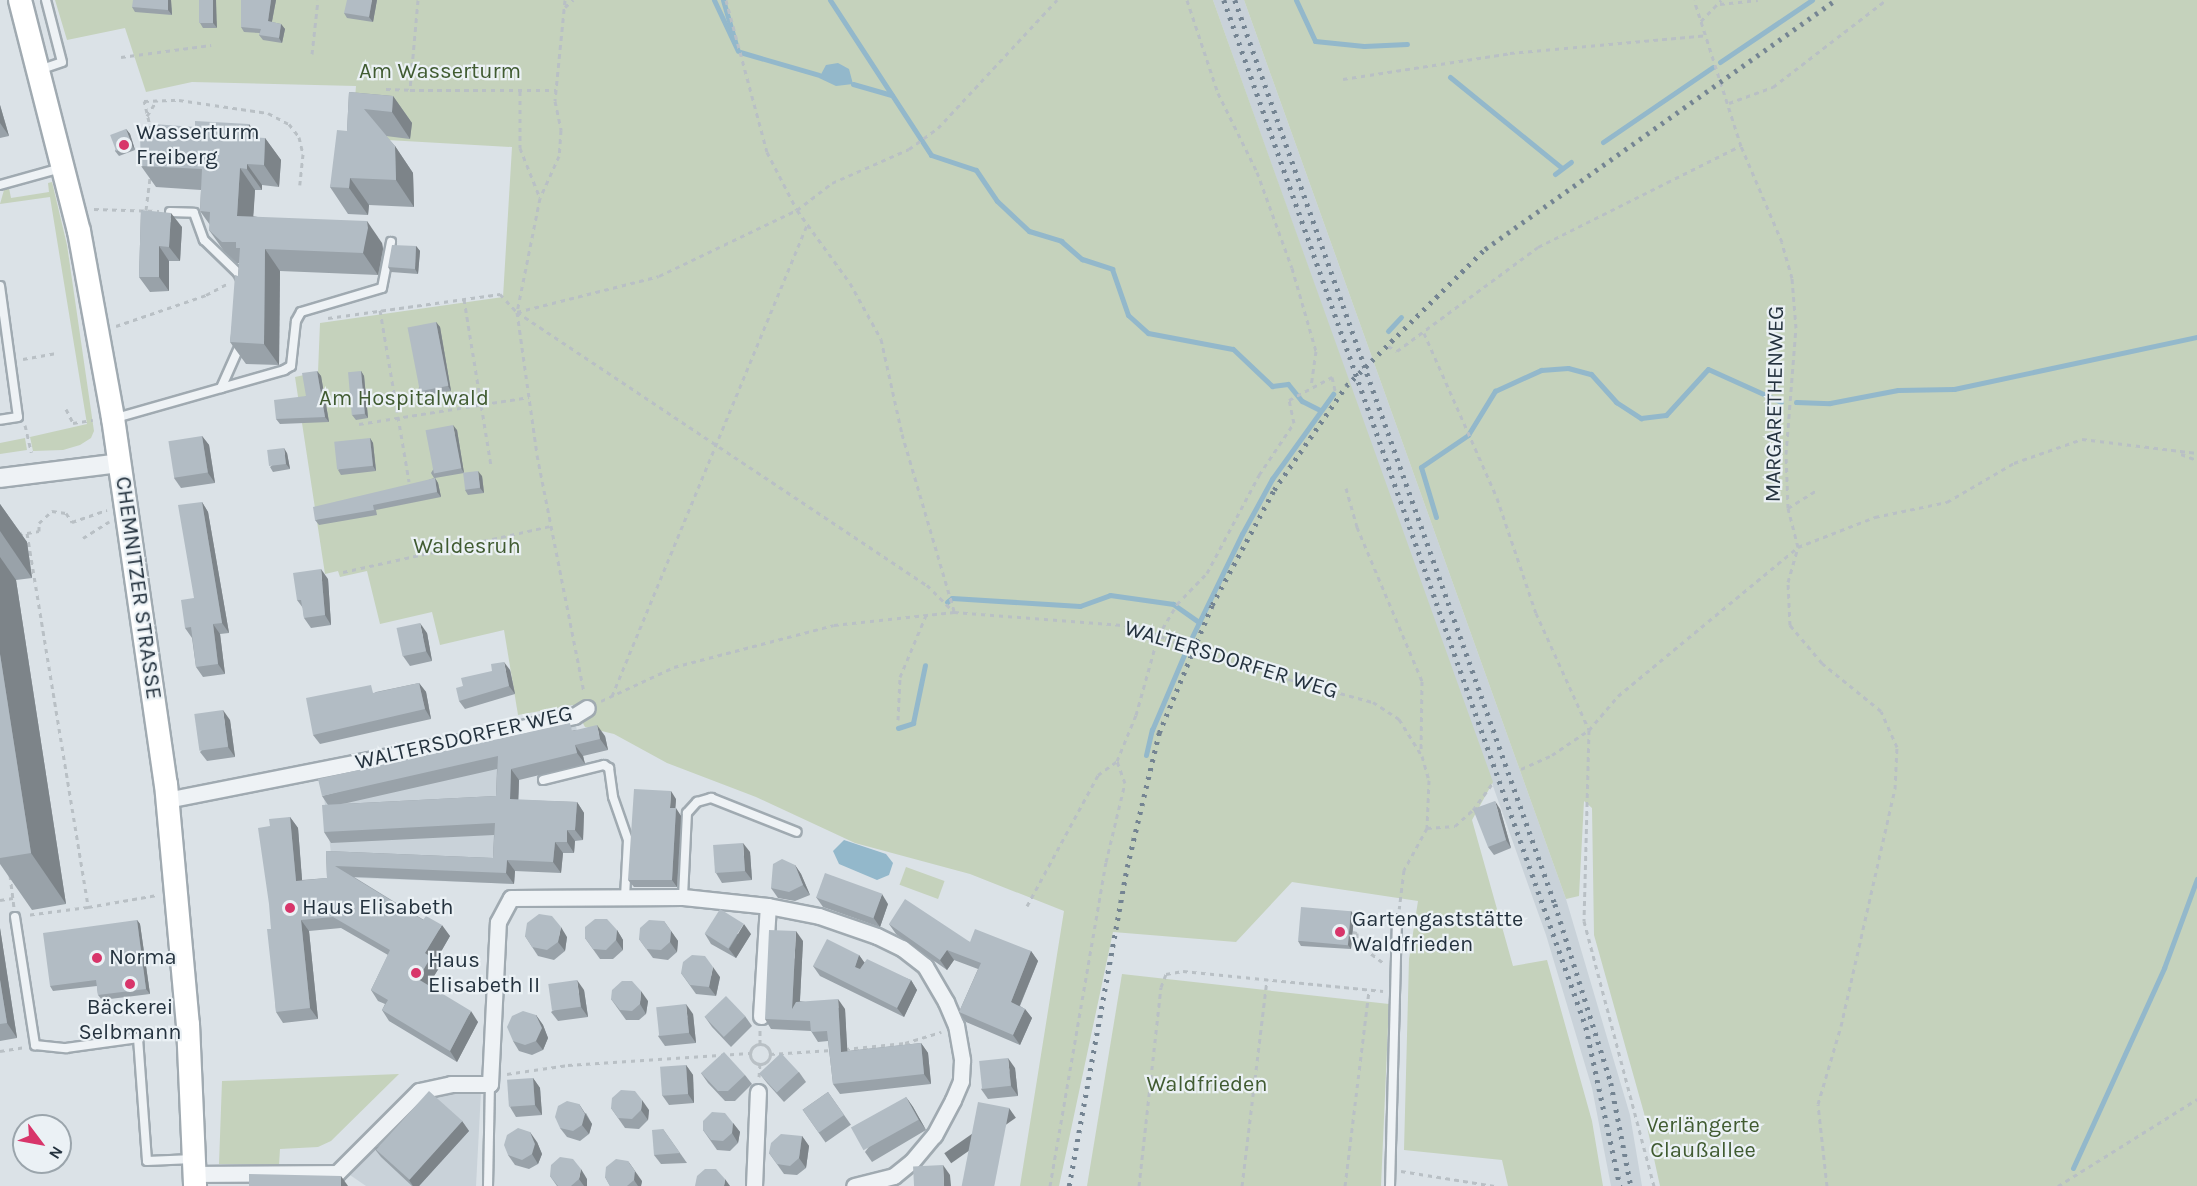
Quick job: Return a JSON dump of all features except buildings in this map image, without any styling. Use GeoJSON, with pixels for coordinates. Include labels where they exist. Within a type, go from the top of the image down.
{"type":"FeatureCollection","features":[{"type":"Feature","properties":{"kind":"main road","name":"CHEMNITZER STRASSE"},"geometry":{"type":"LineString","coordinates":[[20,0],[74,211],[104,419],[120,463],[167,800],[177,892],[195,1173]]}},
{"type":"Feature","properties":{"kind":"street"},"geometry":{"type":"LineString","coordinates":[[0,478],[120,463]]}},
{"type":"Feature","properties":{"kind":"street","name":"WALTERSDORFER WEG"},"geometry":{"type":"LineString","coordinates":[[167,800],[464,741],[574,716],[587,708]]}},
{"type":"Feature","properties":{"kind":"street"},"geometry":{"type":"LineString","coordinates":[[195,1173],[337,1173],[419,1091],[452,1084],[490,1080],[498,922],[504,906],[511,898],[683,897],[768,906],[819,916],[903,948],[925,966],[956,1025],[961,1081],[934,1135],[894,1176],[854,1186]]}},
{"type":"Feature","properties":{"kind":"street"},"geometry":{"type":"LineString","coordinates":[[760,1016],[768,906]]}},
{"type":"Feature","properties":{"kind":"street"},"geometry":{"type":"LineString","coordinates":[[754,1186],[758,1092]]}},
{"type":"Feature","properties":{"kind":"lane"},"geometry":{"type":"LineString","coordinates":[[38,70],[62,62],[46,0]]}},
{"type":"Feature","properties":{"kind":"lane"},"geometry":{"type":"LineString","coordinates":[[0,185],[63,167]]}},
{"type":"Feature","properties":{"kind":"lane"},"geometry":{"type":"LineString","coordinates":[[170,212],[194,213],[204,240],[238,273],[245,292]]}},
{"type":"Feature","properties":{"kind":"lane"},"geometry":{"type":"LineString","coordinates":[[104,419],[221,388],[291,366],[296,321],[301,312],[311,306],[372,294],[382,288],[391,242]]}},
{"type":"Feature","properties":{"kind":"lane"},"geometry":{"type":"LineString","coordinates":[[0,286],[18,417],[0,420]]}},
{"type":"Feature","properties":{"kind":"lane"},"geometry":{"type":"LineString","coordinates":[[221,388],[244,335]]}},
{"type":"Feature","properties":{"kind":"lane"},"geometry":{"type":"LineString","coordinates":[[543,780],[604,765],[609,768],[613,797],[628,840],[625,898]]}},
{"type":"Feature","properties":{"kind":"lane"},"geometry":{"type":"LineString","coordinates":[[683,897],[687,813],[697,802],[711,798],[797,832]]}},
{"type":"Feature","properties":{"kind":"lane"},"geometry":{"type":"LineString","coordinates":[[15,917],[34,1045],[66,1048],[138,1038],[147,1161],[195,1173]]}},
{"type":"Feature","properties":{"kind":"lane"},"geometry":{"type":"LineString","coordinates":[[1390,1186],[1397,919]]}},
{"type":"Feature","properties":{"kind":"lane"},"geometry":{"type":"LineString","coordinates":[[488,1186],[490,1080]]}},
{"type":"Feature","properties":{"kind":"path"},"geometry":{"type":"LineString","coordinates":[[312,54],[318,0]]}},
{"type":"Feature","properties":{"kind":"path"},"geometry":{"type":"LineString","coordinates":[[410,90],[418,0]]}},
{"type":"Feature","properties":{"kind":"path"},"geometry":{"type":"LineString","coordinates":[[565,0],[556,90],[561,130],[559,156],[540,198],[517,312],[551,526],[587,708]]}},
{"type":"Feature","properties":{"kind":"path"},"geometry":{"type":"LineString","coordinates":[[565,8],[573,0]]}},
{"type":"Feature","properties":{"kind":"path"},"geometry":{"type":"LineString","coordinates":[[726,0],[767,152],[797,210],[850,282],[881,339],[902,434],[954,612]]}},
{"type":"Feature","properties":{"kind":"path"},"geometry":{"type":"LineString","coordinates":[[517,312],[659,276],[797,210],[832,183],[917,143],[938,128],[1057,0]]}},
{"type":"Feature","properties":{"kind":"path"},"geometry":{"type":"LineString","coordinates":[[1187,0],[1218,93],[1257,172],[1292,268],[1316,351],[1311,387]]}},
{"type":"Feature","properties":{"kind":"path","name":"MARGARETHENWEG"},"geometry":{"type":"LineString","coordinates":[[1694,0],[1741,146],[1782,242],[1792,278],[1796,328],[1788,403],[1788,508],[1798,547]]}},
{"type":"Feature","properties":{"kind":"path"},"geometry":{"type":"LineString","coordinates":[[1701,21],[1721,2],[1758,0]]}},
{"type":"Feature","properties":{"kind":"path"},"geometry":{"type":"LineString","coordinates":[[1729,103],[1773,87],[1886,0]]}},
{"type":"Feature","properties":{"kind":"path"},"geometry":{"type":"LineString","coordinates":[[1343,79],[1510,53],[1706,35]]}},
{"type":"Feature","properties":{"kind":"path"},"geometry":{"type":"LineString","coordinates":[[121,57],[211,45]]}},
{"type":"Feature","properties":{"kind":"path"},"geometry":{"type":"LineString","coordinates":[[386,89],[556,90]]}},
{"type":"Feature","properties":{"kind":"path"},"geometry":{"type":"LineString","coordinates":[[520,91],[520,148],[540,198]]}},
{"type":"Feature","properties":{"kind":"path"},"geometry":{"type":"LineString","coordinates":[[147,116],[157,100]]}},
{"type":"Feature","properties":{"kind":"path"},"geometry":{"type":"LineString","coordinates":[[154,143],[144,101],[157,100],[251,109],[283,120],[301,144],[300,185]]}},
{"type":"Feature","properties":{"kind":"path"},"geometry":{"type":"LineString","coordinates":[[1388,346],[1397,351],[1538,247],[1741,146]]}},
{"type":"Feature","properties":{"kind":"path"},"geometry":{"type":"LineString","coordinates":[[146,210],[151,165]]}},
{"type":"Feature","properties":{"kind":"path"},"geometry":{"type":"LineString","coordinates":[[74,211],[106,208],[170,212]]}},
{"type":"Feature","properties":{"kind":"path"},"geometry":{"type":"LineString","coordinates":[[612,696],[719,446],[807,225]]}},
{"type":"Feature","properties":{"kind":"path"},"geometry":{"type":"LineString","coordinates":[[116,326],[225,288],[238,273]]}},
{"type":"Feature","properties":{"kind":"path"},"geometry":{"type":"LineString","coordinates":[[296,321],[500,294],[517,312],[927,585],[954,612]]}},
{"type":"Feature","properties":{"kind":"path"},"geometry":{"type":"LineString","coordinates":[[464,299],[491,465]]}},
{"type":"Feature","properties":{"kind":"path"},"geometry":{"type":"LineString","coordinates":[[381,310],[409,482]]}},
{"type":"Feature","properties":{"kind":"path"},"geometry":{"type":"LineString","coordinates":[[1424,333],[1497,498],[1536,613],[1589,730],[1586,759],[1584,921],[1654,1186]]}},
{"type":"Feature","properties":{"kind":"path"},"geometry":{"type":"LineString","coordinates":[[9,361],[57,353]]}},
{"type":"Feature","properties":{"kind":"path"},"geometry":{"type":"LineString","coordinates":[[1027,906],[1098,775],[1117,761],[1136,715],[1158,636],[1177,604],[1207,573],[1259,475],[1294,423],[1294,413],[1289,402],[1292,398],[1332,377],[1336,394]]}},
{"type":"Feature","properties":{"kind":"path"},"geometry":{"type":"LineString","coordinates":[[359,424],[529,397]]}},
{"type":"Feature","properties":{"kind":"path"},"geometry":{"type":"LineString","coordinates":[[66,409],[73,423],[104,419]]}},
{"type":"Feature","properties":{"kind":"path"},"geometry":{"type":"LineString","coordinates":[[24,416],[31,452]]}},
{"type":"Feature","properties":{"kind":"path"},"geometry":{"type":"LineString","coordinates":[[1521,769],[1552,755],[1589,730],[1618,696],[1798,547],[1875,518],[1947,502],[2014,463],[2082,439],[2197,453]]}},
{"type":"Feature","properties":{"kind":"path"},"geometry":{"type":"LineString","coordinates":[[2177,452],[2197,460]]}},
{"type":"Feature","properties":{"kind":"path"},"geometry":{"type":"LineString","coordinates":[[1346,488],[1357,527],[1422,681],[1422,756]]}},
{"type":"Feature","properties":{"kind":"path"},"geometry":{"type":"LineString","coordinates":[[1788,508],[1820,489]]}},
{"type":"Feature","properties":{"kind":"path"},"geometry":{"type":"LineString","coordinates":[[9,536],[39,531],[39,523],[52,512],[66,513],[72,522],[107,510]]}},
{"type":"Feature","properties":{"kind":"path"},"geometry":{"type":"LineString","coordinates":[[83,538],[110,521]]}},
{"type":"Feature","properties":{"kind":"path"},"geometry":{"type":"LineString","coordinates":[[343,572],[551,526]]}},
{"type":"Feature","properties":{"kind":"path"},"geometry":{"type":"LineString","coordinates":[[27,533],[88,907]]}},
{"type":"Feature","properties":{"kind":"path"},"geometry":{"type":"LineString","coordinates":[[1798,547],[1788,582],[1790,625],[1822,663],[1881,711],[1897,747],[1895,789],[1841,1026],[1818,1104],[1827,1186]]}},
{"type":"Feature","properties":{"kind":"path","name":"WALTERSDORFER WEG"},"geometry":{"type":"LineString","coordinates":[[587,708],[674,667],[834,625],[954,612],[1135,626],[1219,660],[1372,702],[1399,719],[1422,756],[1429,780],[1427,828],[1404,870],[1397,919]]}},
{"type":"Feature","properties":{"kind":"path"},"geometry":{"type":"LineString","coordinates":[[898,720],[900,677],[926,615]]}},
{"type":"Feature","properties":{"kind":"path"},"geometry":{"type":"LineString","coordinates":[[1050,1186],[1106,862],[1125,783],[1117,761]]}},
{"type":"Feature","properties":{"kind":"path"},"geometry":{"type":"LineString","coordinates":[[1427,828],[1455,826],[1473,810],[1493,782]]}},
{"type":"Feature","properties":{"kind":"path"},"geometry":{"type":"LineString","coordinates":[[8,866],[15,917],[177,892]]}},
{"type":"Feature","properties":{"kind":"path"},"geometry":{"type":"LineString","coordinates":[[0,900],[13,898]]}},
{"type":"Feature","properties":{"kind":"path"},"geometry":{"type":"LineString","coordinates":[[1353,932],[1357,933],[1357,943],[1383,963]]}},
{"type":"Feature","properties":{"kind":"path"},"geometry":{"type":"LineString","coordinates":[[1139,1186],[1163,978],[1171,971],[1394,993]]}},
{"type":"Feature","properties":{"kind":"path"},"geometry":{"type":"LineString","coordinates":[[1242,1186],[1267,979]]}},
{"type":"Feature","properties":{"kind":"path"},"geometry":{"type":"LineString","coordinates":[[1345,1186],[1369,990]]}},
{"type":"Feature","properties":{"kind":"path"},"geometry":{"type":"LineString","coordinates":[[490,1080],[568,1065],[750,1053],[760,1044],[770,1053],[905,1043],[956,1025]]}},
{"type":"Feature","properties":{"kind":"path"},"geometry":{"type":"LineString","coordinates":[[0,1051],[34,1045]]}},
{"type":"Feature","properties":{"kind":"path"},"geometry":{"type":"LineString","coordinates":[[750,1053],[752,1061],[760,1064],[767,1061],[770,1053]]}},
{"type":"Feature","properties":{"kind":"path"},"geometry":{"type":"LineString","coordinates":[[2058,1186],[2197,1099]]}},
{"type":"Feature","properties":{"kind":"path"},"geometry":{"type":"LineString","coordinates":[[1390,1169],[1495,1186]]}},
{"type":"Feature","properties":{"kind":"shaded area"},"geometry":{"type":"Polygon","coordinates":[[[1213,0],[1244,0],[1566,899],[1630,1115],[1642,1186],[1611,1186],[1592,1088],[1546,935],[1213,0]]]}},
{"type":"Feature","properties":{"kind":"shaded area"},"geometry":{"type":"Polygon","coordinates":[[[575,722],[585,764],[533,776],[530,761],[520,764],[514,884],[334,877],[322,781],[575,722]]]}},
{"type":"Feature","properties":{"kind":"shaded area"},"geometry":{"type":"Polygon","coordinates":[[[447,1092],[481,1092],[476,1186],[366,1186],[350,1175],[425,1097],[447,1092]]]}},
{"type":"Feature","properties":{"kind":"green space"},"geometry":{"type":"Polygon","coordinates":[[[55,0],[1213,0],[1493,782],[1472,820],[1513,966],[1547,960],[1592,1121],[1603,1186],[1508,1186],[1502,1160],[1404,1150],[1409,959],[1418,901],[1292,882],[1236,942],[1113,932],[1059,1186],[1020,1186],[1064,911],[970,874],[855,843],[756,797],[667,763],[614,734],[585,727],[573,705],[518,715],[504,630],[440,645],[432,612],[380,624],[367,571],[340,577],[338,571],[325,574],[295,377],[318,372],[320,323],[503,297],[512,147],[352,138],[356,86],[192,82],[146,92],[125,28],[67,40],[55,0]]]}},
{"type":"Feature","properties":{"kind":"green space","name":"Verlängerte Claußallee"},"geometry":{"type":"Polygon","coordinates":[[[1244,0],[2197,0],[2197,1186],[1660,1186],[1644,1113],[1594,935],[1592,808],[1584,801],[1579,896],[1566,899],[1244,0]]]}},
{"type":"Feature","properties":{"kind":"green space"},"geometry":{"type":"Polygon","coordinates":[[[52,182],[67,245],[94,431],[91,438],[80,445],[63,450],[33,451],[30,437],[87,424],[50,197],[0,204],[4,190],[9,188],[11,198],[49,192],[48,183],[52,182]]]}},
{"type":"Feature","properties":{"kind":"green space"},"geometry":{"type":"Polygon","coordinates":[[[25,438],[27,450],[0,454],[0,443],[25,438]]]}},
{"type":"Feature","properties":{"kind":"green space"},"geometry":{"type":"Polygon","coordinates":[[[906,867],[945,881],[938,899],[900,885],[906,867]]]}},
{"type":"Feature","properties":{"kind":"green space","name":"Waldfrieden"},"geometry":{"type":"Polygon","coordinates":[[[1122,974],[1389,1004],[1381,1186],[1087,1186],[1122,974]]]}},
{"type":"Feature","properties":{"kind":"green space"},"geometry":{"type":"Polygon","coordinates":[[[399,1074],[331,1141],[318,1147],[280,1149],[279,1165],[219,1164],[222,1081],[399,1074]]]}},
{"type":"Feature","properties":{"kind":"water"},"geometry":{"type":"Polygon","coordinates":[[[838,63],[849,69],[853,84],[836,86],[819,78],[826,65],[838,63]]]}},
{"type":"Feature","properties":{"kind":"water"},"geometry":{"type":"Polygon","coordinates":[[[844,840],[886,854],[893,863],[889,875],[877,880],[839,864],[833,851],[844,840]]]}},
{"type":"Feature","properties":{"kind":"waterway"},"geometry":{"type":"LineString","coordinates":[[714,0],[738,51]]}},
{"type":"Feature","properties":{"kind":"waterway"},"geometry":{"type":"LineString","coordinates":[[723,0],[736,45]]}},
{"type":"Feature","properties":{"kind":"waterway"},"geometry":{"type":"LineString","coordinates":[[830,0],[931,155],[976,170],[997,201],[1029,231],[1061,241],[1082,259],[1112,269],[1128,315],[1148,333],[1233,349],[1272,386],[1288,384],[1302,401],[1320,410]]}},
{"type":"Feature","properties":{"kind":"waterway"},"geometry":{"type":"LineString","coordinates":[[1296,0],[1315,41],[1364,46],[1407,44]]}},
{"type":"Feature","properties":{"kind":"waterway"},"geometry":{"type":"LineString","coordinates":[[1720,62],[1812,0]]}},
{"type":"Feature","properties":{"kind":"waterway"},"geometry":{"type":"LineString","coordinates":[[740,52],[819,75]]}},
{"type":"Feature","properties":{"kind":"waterway"},"geometry":{"type":"LineString","coordinates":[[1603,142],[1713,67]]}},
{"type":"Feature","properties":{"kind":"waterway"},"geometry":{"type":"LineString","coordinates":[[1450,77],[1562,168]]}},
{"type":"Feature","properties":{"kind":"waterway"},"geometry":{"type":"LineString","coordinates":[[853,84],[891,95]]}},
{"type":"Feature","properties":{"kind":"waterway"},"geometry":{"type":"LineString","coordinates":[[1555,174],[1571,162]]}},
{"type":"Feature","properties":{"kind":"waterway"},"geometry":{"type":"LineString","coordinates":[[1388,331],[1401,317]]}},
{"type":"Feature","properties":{"kind":"waterway"},"geometry":{"type":"LineString","coordinates":[[1796,402],[1830,403],[1898,390],[1954,389],[2197,337]]}},
{"type":"Feature","properties":{"kind":"waterway"},"geometry":{"type":"LineString","coordinates":[[1436,517],[1421,467],[1468,435],[1495,391],[1541,370],[1568,368],[1591,374],[1616,402],[1641,418],[1666,415],[1708,369],[1781,402]]}},
{"type":"Feature","properties":{"kind":"waterway"},"geometry":{"type":"LineString","coordinates":[[1146,755],[1152,730],[1190,641],[1242,534],[1272,479],[1333,394]]}},
{"type":"Feature","properties":{"kind":"waterway"},"geometry":{"type":"LineString","coordinates":[[947,602],[952,598],[1080,606],[1110,595],[1173,604],[1199,622]]}},
{"type":"Feature","properties":{"kind":"waterway"},"geometry":{"type":"LineString","coordinates":[[898,728],[913,723],[925,665]]}},
{"type":"Feature","properties":{"kind":"waterway"},"geometry":{"type":"LineString","coordinates":[[2073,1168],[2164,968],[2197,879]]}},
{"type":"Feature","properties":{"kind":"railway"},"geometry":{"type":"LineString","coordinates":[[1224,0],[1586,1027],[1620,1186]]}},
{"type":"Feature","properties":{"kind":"railway"},"geometry":{"type":"LineString","coordinates":[[1235,0],[1555,904],[1611,1083],[1631,1186]]}},
{"type":"Feature","properties":{"kind":"railway"},"geometry":{"type":"LineString","coordinates":[[1069,1186],[1127,867],[1159,733],[1212,605],[1274,490],[1346,386],[1485,249],[1835,0]]}},
{"type":"Feature","properties":{"kind":"place","name":"Wasserturm Freiberg"},"geometry":{"type":"Point","coordinates":[124,145]}},
{"type":"Feature","properties":{"kind":"place","name":"Haus Elisabeth"},"geometry":{"type":"Point","coordinates":[290,908]}},
{"type":"Feature","properties":{"kind":"place","name":"Gartengaststätte Waldfrieden"},"geometry":{"type":"Point","coordinates":[1340,932]}},
{"type":"Feature","properties":{"kind":"place","name":"Norma"},"geometry":{"type":"Point","coordinates":[97,958]}},
{"type":"Feature","properties":{"kind":"place","name":"Haus Elisabeth II"},"geometry":{"type":"Point","coordinates":[416,973]}},
{"type":"Feature","properties":{"kind":"place","name":"Bäckerei Selbmann"},"geometry":{"type":"Point","coordinates":[130,984]}},
{"type":"Feature","properties":{"kind":"park label","name":"Am Wasserturm"},"geometry":{"type":"Point","coordinates":[440,72]}},
{"type":"Feature","properties":{"kind":"park label","name":"Am Hospitalwald"},"geometry":{"type":"Point","coordinates":[404,399]}},
{"type":"Feature","properties":{"kind":"park label","name":"Waldesruh"},"geometry":{"type":"Point","coordinates":[467,547]}}]}
